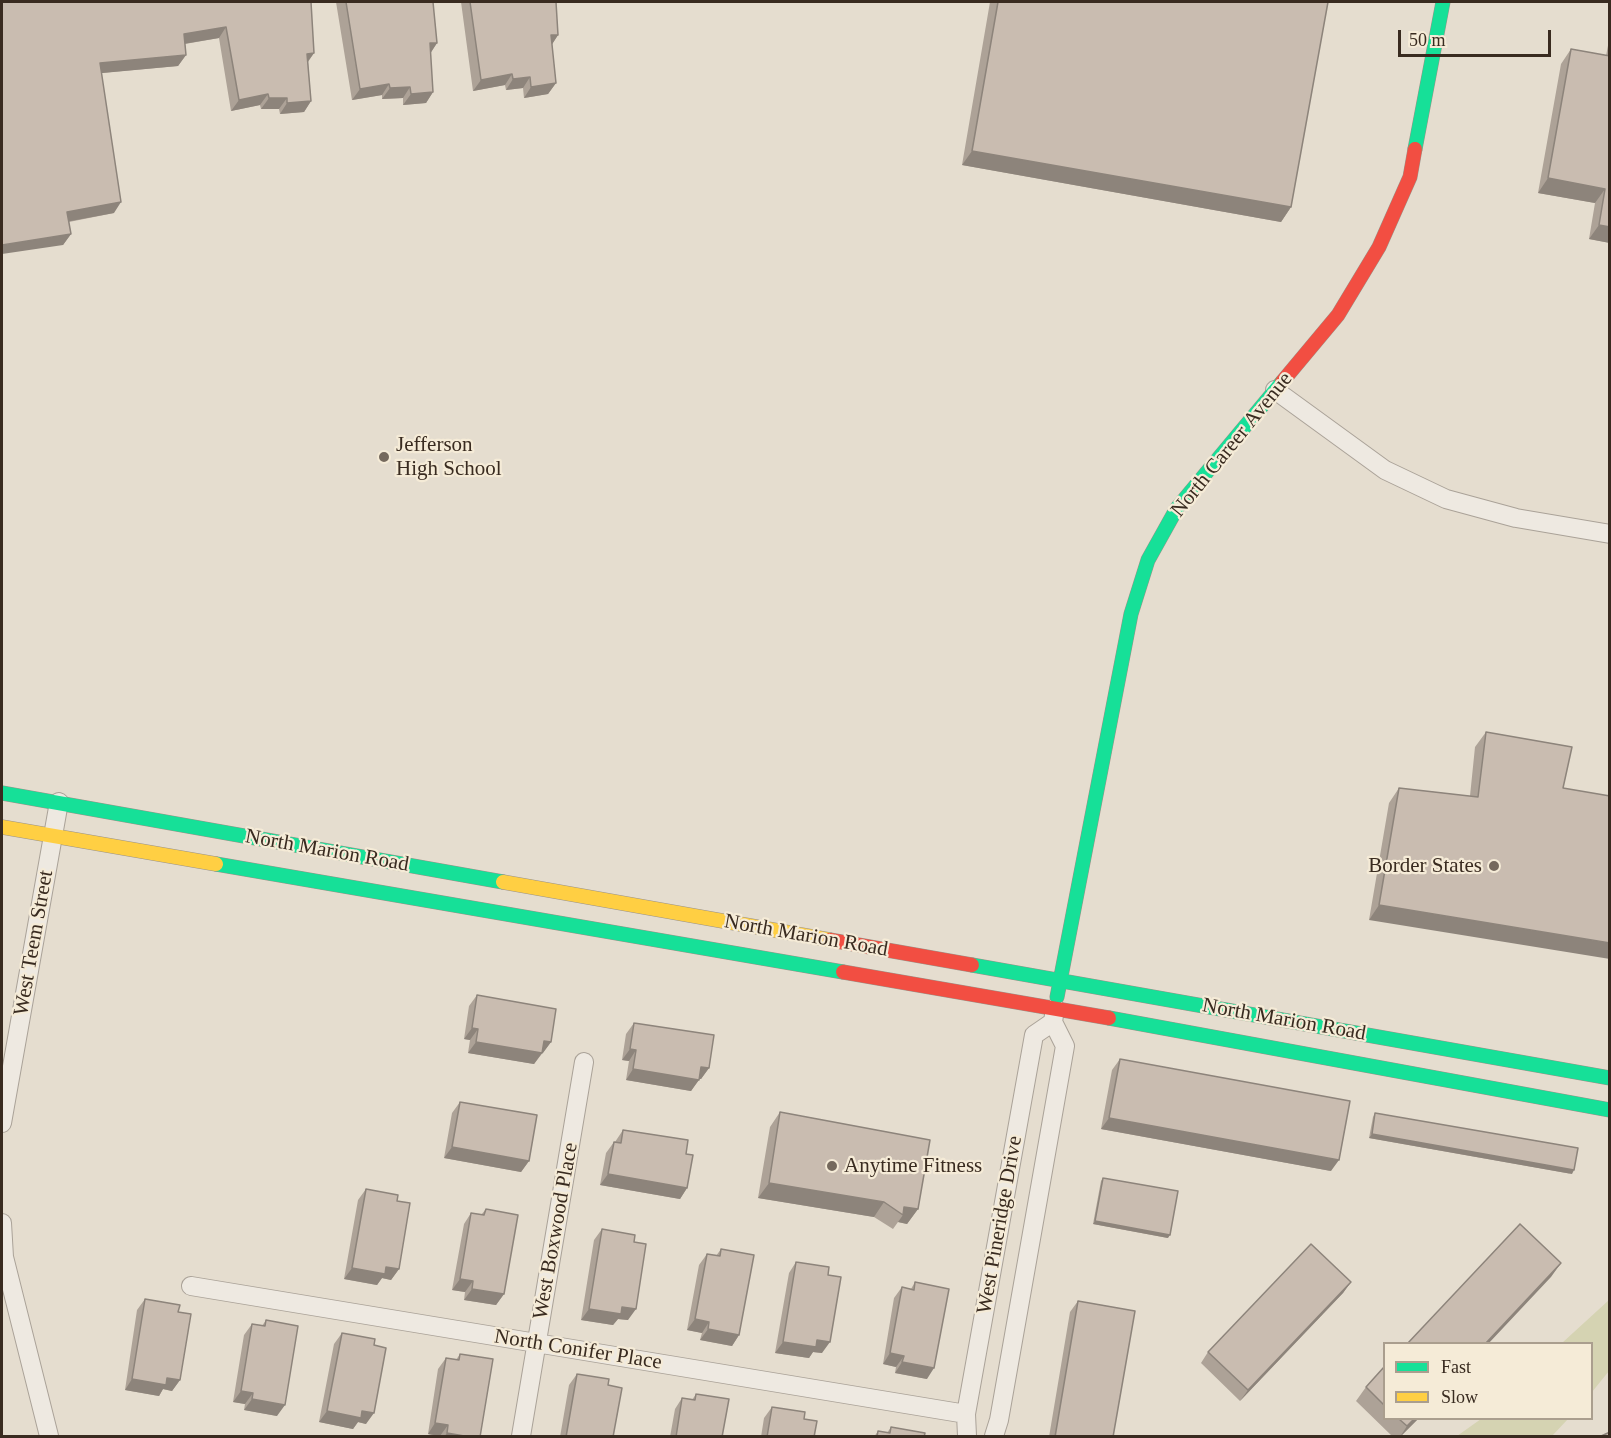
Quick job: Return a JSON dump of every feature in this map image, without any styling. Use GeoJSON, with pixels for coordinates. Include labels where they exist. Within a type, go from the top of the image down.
{"type":"FeatureCollection","features":[{"type":"Feature","properties":{"kind":"main road","name":"North Career Avenue"},"geometry":{"type":"LineString","coordinates":[[1054,1015],[1131,614],[1148,560],[1178,507],[1338,315],[1379,247],[1410,177],[1443,2]]}},
{"type":"Feature","properties":{"kind":"main road","name":"North Marion Road"},"geometry":{"type":"LineString","coordinates":[[2,793],[1610,1078]]}},
{"type":"Feature","properties":{"kind":"main road","name":"North Marion Road"},"geometry":{"type":"LineString","coordinates":[[2,826],[1054,1015],[1610,1110]]}},
{"type":"Feature","properties":{"kind":"street"},"geometry":{"type":"LineString","coordinates":[[1275,390],[1384,470],[1446,499],[1516,518],[1610,534]]}},
{"type":"Feature","properties":{"kind":"street","name":"West Teem Street"},"geometry":{"type":"LineString","coordinates":[[2,1123],[59,802]]}},
{"type":"Feature","properties":{"kind":"street","name":"West Pineridge Drive"},"geometry":{"type":"LineString","coordinates":[[967,1437],[966,1414],[1034,1035],[1054,1015],[1065,1046],[999,1420],[994,1437]]}},
{"type":"Feature","properties":{"kind":"street","name":"West Boxwood Place"},"geometry":{"type":"LineString","coordinates":[[521,1437],[584,1062]]}},
{"type":"Feature","properties":{"kind":"street"},"geometry":{"type":"LineString","coordinates":[[2,1223],[4,1257],[49,1437]]}},
{"type":"Feature","properties":{"kind":"street","name":"North Conifer Place"},"geometry":{"type":"LineString","coordinates":[[191,1286],[966,1414]]}},
{"type":"Feature","properties":{"kind":"shaded area"},"geometry":{"type":"Polygon","coordinates":[[[1609,1300],[1609,1371],[1593,1391],[1593,1342],[1563,1342],[1609,1300]]]}},
{"type":"Feature","properties":{"kind":"shaded area"},"geometry":{"type":"Polygon","coordinates":[[[1480,1420],[1567,1420],[1552,1436],[1457,1436],[1480,1420]]]}},
{"type":"Feature","properties":{"kind":"building"},"geometry":{"type":"Polygon","coordinates":[[[2,2],[311,2],[314,53],[307,54],[311,101],[287,103],[287,98],[269,98],[268,94],[239,100],[226,27],[184,34],[186,55],[100,63],[121,202],[67,212],[71,234],[2,245],[2,2]]]}},
{"type":"Feature","properties":{"kind":"building"},"geometry":{"type":"Polygon","coordinates":[[[346,2],[433,2],[437,43],[430,43],[433,92],[411,94],[410,87],[390,88],[389,84],[360,89],[346,2]]]}},
{"type":"Feature","properties":{"kind":"building"},"geometry":{"type":"Polygon","coordinates":[[[470,2],[556,2],[558,35],[551,35],[556,83],[531,87],[530,77],[513,79],[512,74],[481,80],[470,2]]]}},
{"type":"Feature","properties":{"kind":"building"},"geometry":{"type":"Polygon","coordinates":[[[998,2],[1328,2],[1291,207],[972,151],[998,2]]]}},
{"type":"Feature","properties":{"kind":"building"},"geometry":{"type":"Polygon","coordinates":[[[1571,49],[1610,56],[1610,227],[1599,225],[1605,189],[1548,178],[1571,49]]]}},
{"type":"Feature","properties":{"kind":"building","name":"Border States"},"geometry":{"type":"Polygon","coordinates":[[[1486,732],[1572,747],[1563,788],[1610,796],[1610,943],[1379,905],[1399,788],[1478,797],[1486,732]]]}},
{"type":"Feature","properties":{"kind":"building"},"geometry":{"type":"Polygon","coordinates":[[[477,995],[556,1009],[551,1042],[544,1041],[542,1053],[476,1042],[478,1029],[472,1028],[477,995]]]}},
{"type":"Feature","properties":{"kind":"building"},"geometry":{"type":"Polygon","coordinates":[[[634,1023],[714,1035],[709,1068],[701,1067],[699,1080],[633,1069],[636,1050],[630,1049],[634,1023]]]}},
{"type":"Feature","properties":{"kind":"building"},"geometry":{"type":"Polygon","coordinates":[[[1120,1059],[1350,1101],[1339,1160],[1109,1118],[1120,1059]]]}},
{"type":"Feature","properties":{"kind":"building"},"geometry":{"type":"Polygon","coordinates":[[[460,1102],[537,1115],[529,1161],[452,1147],[460,1102]]]}},
{"type":"Feature","properties":{"kind":"building"},"geometry":{"type":"Polygon","coordinates":[[[780,1112],[930,1140],[918,1209],[904,1207],[903,1215],[884,1202],[769,1183],[780,1112]]]}},
{"type":"Feature","properties":{"kind":"building"},"geometry":{"type":"Polygon","coordinates":[[[1375,1113],[1578,1148],[1574,1170],[1372,1134],[1375,1113]]]}},
{"type":"Feature","properties":{"kind":"building"},"geometry":{"type":"Polygon","coordinates":[[[623,1130],[688,1140],[686,1154],[693,1155],[687,1188],[608,1174],[614,1142],[621,1143],[623,1130]]]}},
{"type":"Feature","properties":{"kind":"building"},"geometry":{"type":"Polygon","coordinates":[[[1103,1178],[1178,1191],[1170,1235],[1095,1221],[1103,1178]]]}},
{"type":"Feature","properties":{"kind":"building"},"geometry":{"type":"Polygon","coordinates":[[[366,1189],[398,1195],[397,1201],[410,1203],[399,1269],[386,1267],[385,1274],[352,1268],[366,1189]]]}},
{"type":"Feature","properties":{"kind":"building"},"geometry":{"type":"Polygon","coordinates":[[[486,1209],[518,1215],[504,1294],[472,1289],[473,1281],[460,1279],[471,1213],[484,1215],[486,1209]]]}},
{"type":"Feature","properties":{"kind":"building"},"geometry":{"type":"Polygon","coordinates":[[[1520,1224],[1561,1263],[1487,1342],[1409,1342],[1520,1224]]]}},
{"type":"Feature","properties":{"kind":"building"},"geometry":{"type":"Polygon","coordinates":[[[602,1229],[635,1235],[634,1242],[646,1244],[636,1309],[622,1307],[621,1314],[589,1309],[602,1229]]]}},
{"type":"Feature","properties":{"kind":"building"},"geometry":{"type":"Polygon","coordinates":[[[1311,1244],[1351,1282],[1248,1390],[1208,1352],[1311,1244]]]}},
{"type":"Feature","properties":{"kind":"building"},"geometry":{"type":"Polygon","coordinates":[[[721,1249],[754,1255],[739,1335],[708,1329],[709,1322],[695,1319],[707,1254],[720,1256],[721,1249]]]}},
{"type":"Feature","properties":{"kind":"building"},"geometry":{"type":"Polygon","coordinates":[[[796,1262],[829,1267],[828,1275],[841,1277],[830,1342],[817,1340],[816,1347],[783,1342],[796,1262]]]}},
{"type":"Feature","properties":{"kind":"building"},"geometry":{"type":"Polygon","coordinates":[[[915,1282],[949,1289],[934,1368],[902,1362],[904,1356],[890,1353],[902,1287],[914,1290],[915,1282]]]}},
{"type":"Feature","properties":{"kind":"building"},"geometry":{"type":"Polygon","coordinates":[[[145,1299],[180,1305],[178,1312],[191,1314],[180,1380],[167,1378],[166,1385],[132,1379],[145,1299]]]}},
{"type":"Feature","properties":{"kind":"building"},"geometry":{"type":"Polygon","coordinates":[[[1078,1301],[1135,1311],[1113,1437],[1055,1437],[1078,1301]]]}},
{"type":"Feature","properties":{"kind":"building"},"geometry":{"type":"Polygon","coordinates":[[[266,1320],[298,1326],[285,1405],[252,1399],[253,1393],[241,1391],[252,1324],[265,1326],[266,1320]]]}},
{"type":"Feature","properties":{"kind":"building"},"geometry":{"type":"Polygon","coordinates":[[[342,1333],[375,1339],[374,1345],[386,1348],[374,1413],[362,1411],[361,1418],[327,1411],[342,1333]]]}},
{"type":"Feature","properties":{"kind":"building"},"geometry":{"type":"Polygon","coordinates":[[[460,1354],[493,1359],[480,1437],[447,1433],[448,1425],[435,1423],[446,1358],[459,1360],[460,1354]]]}},
{"type":"Feature","properties":{"kind":"building"},"geometry":{"type":"Polygon","coordinates":[[[1383,1368],[1383,1404],[1366,1387],[1383,1368]]]}},
{"type":"Feature","properties":{"kind":"building"},"geometry":{"type":"Polygon","coordinates":[[[577,1374],[609,1379],[608,1385],[622,1388],[613,1437],[566,1437],[577,1374]]]}},
{"type":"Feature","properties":{"kind":"building"},"geometry":{"type":"Polygon","coordinates":[[[696,1394],[729,1399],[722,1437],[676,1437],[682,1398],[695,1400],[696,1394]]]}},
{"type":"Feature","properties":{"kind":"building"},"geometry":{"type":"Polygon","coordinates":[[[772,1407],[805,1412],[804,1419],[817,1421],[814,1437],[767,1437],[772,1407]]]}},
{"type":"Feature","properties":{"kind":"building"},"geometry":{"type":"Polygon","coordinates":[[[1400,1420],[1413,1420],[1407,1426],[1400,1420]]]}},
{"type":"Feature","properties":{"kind":"building"},"geometry":{"type":"Polygon","coordinates":[[[891,1427],[925,1433],[924,1437],[877,1437],[878,1431],[890,1433],[891,1427]]]}},
{"type":"Feature","properties":{"kind":"building"},"geometry":{"type":"Polygon","coordinates":[[[1610,1432],[1610,1437],[1599,1437],[1610,1432]]]}},
{"type":"Feature","properties":{"kind":"traffic: fast"},"geometry":{"type":"LineString","coordinates":[[1415,149],[1443,2]]}},
{"type":"Feature","properties":{"kind":"traffic: fast"},"geometry":{"type":"LineString","coordinates":[[1057,997],[1131,614],[1148,560],[1177,508],[1282,382]]}},
{"type":"Feature","properties":{"kind":"traffic: fast"},"geometry":{"type":"LineString","coordinates":[[2,793],[503,882]]}},
{"type":"Feature","properties":{"kind":"traffic: fast"},"geometry":{"type":"LineString","coordinates":[[216,864],[843,972]]}},
{"type":"Feature","properties":{"kind":"traffic: fast"},"geometry":{"type":"LineString","coordinates":[[972,965],[1610,1078]]}},
{"type":"Feature","properties":{"kind":"traffic: fast"},"geometry":{"type":"LineString","coordinates":[[1109,1018],[1610,1110]]}},
{"type":"Feature","properties":{"kind":"traffic: slow"},"geometry":{"type":"LineString","coordinates":[[2,827],[216,864]]}},
{"type":"Feature","properties":{"kind":"traffic: slow"},"geometry":{"type":"LineString","coordinates":[[503,882],[830,940]]}},
{"type":"Feature","properties":{"kind":"traffic: jam"},"geometry":{"type":"LineString","coordinates":[[1282,382],[1338,315],[1379,247],[1410,177],[1415,149]]}},
{"type":"Feature","properties":{"kind":"traffic: jam"},"geometry":{"type":"LineString","coordinates":[[830,940],[972,965]]}},
{"type":"Feature","properties":{"kind":"traffic: jam"},"geometry":{"type":"LineString","coordinates":[[843,972],[1109,1018]]}},
{"type":"Feature","properties":{"kind":"place","name":"Jefferson High School"},"geometry":{"type":"Point","coordinates":[384,457]}},
{"type":"Feature","properties":{"kind":"place","name":"Border States"},"geometry":{"type":"Point","coordinates":[1494,866]}},
{"type":"Feature","properties":{"kind":"place","name":"Anytime Fitness"},"geometry":{"type":"Point","coordinates":[832,1166]}}]}
